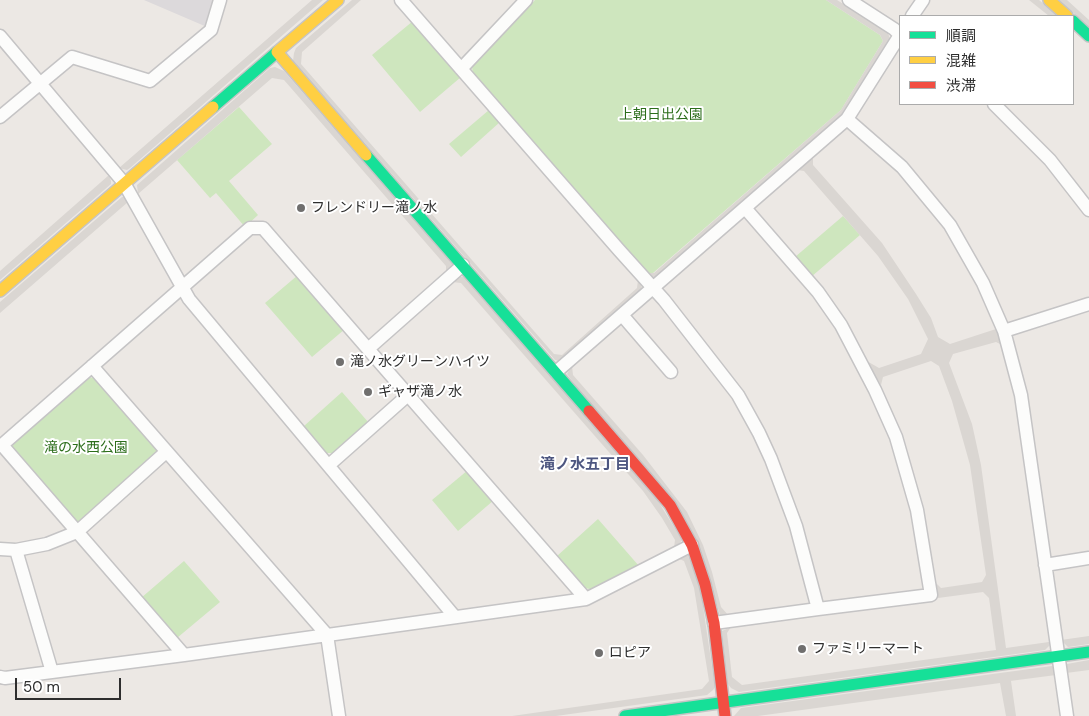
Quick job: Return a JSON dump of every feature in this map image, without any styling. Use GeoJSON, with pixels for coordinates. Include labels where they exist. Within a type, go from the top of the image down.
{"type":"FeatureCollection","features":[{"type":"Feature","properties":{"kind":"street"},"geometry":{"type":"LineString","coordinates":[[0,117],[72,57],[150,81],[211,30],[220,0]]}},
{"type":"Feature","properties":{"kind":"street"},"geometry":{"type":"LineString","coordinates":[[0,291],[338,0]]}},
{"type":"Feature","properties":{"kind":"street"},"geometry":{"type":"LineString","coordinates":[[401,0],[653,288],[738,395],[771,459],[796,526],[818,609]]}},
{"type":"Feature","properties":{"kind":"street"},"geometry":{"type":"LineString","coordinates":[[461,69],[526,0]]}},
{"type":"Feature","properties":{"kind":"street"},"geometry":{"type":"LineString","coordinates":[[849,0],[899,34]]}},
{"type":"Feature","properties":{"kind":"street"},"geometry":{"type":"LineString","coordinates":[[913,15],[923,0]]}},
{"type":"Feature","properties":{"kind":"street"},"geometry":{"type":"LineString","coordinates":[[1049,0],[1067,15]]}},
{"type":"Feature","properties":{"kind":"street"},"geometry":{"type":"LineString","coordinates":[[1074,22],[1089,36]]}},
{"type":"Feature","properties":{"kind":"street"},"geometry":{"type":"LineString","coordinates":[[0,36],[124,183],[189,299],[455,617]]}},
{"type":"Feature","properties":{"kind":"street"},"geometry":{"type":"LineString","coordinates":[[556,372],[848,119],[899,37]]}},
{"type":"Feature","properties":{"kind":"street"},"geometry":{"type":"LineString","coordinates":[[277,52],[670,505],[692,545],[705,584],[714,624],[725,716]]}},
{"type":"Feature","properties":{"kind":"street"},"geometry":{"type":"LineString","coordinates":[[995,105],[1050,160],[1089,210]]}},
{"type":"Feature","properties":{"kind":"street"},"geometry":{"type":"LineString","coordinates":[[848,119],[902,167],[950,225],[983,282],[1004,331],[1021,395],[1067,716]]}},
{"type":"Feature","properties":{"kind":"street"},"geometry":{"type":"LineString","coordinates":[[714,624],[930,595],[913,496],[896,437],[876,390],[841,325],[818,292],[745,208]]}},
{"type":"Feature","properties":{"kind":"street"},"geometry":{"type":"LineString","coordinates":[[184,655],[2,445],[250,228],[263,228],[586,599]]}},
{"type":"Feature","properties":{"kind":"street"},"geometry":{"type":"LineString","coordinates":[[368,349],[463,265]]}},
{"type":"Feature","properties":{"kind":"street"},"geometry":{"type":"LineString","coordinates":[[1004,331],[1089,304]]}},
{"type":"Feature","properties":{"kind":"street"},"geometry":{"type":"LineString","coordinates":[[622,315],[671,372]]}},
{"type":"Feature","properties":{"kind":"street"},"geometry":{"type":"LineString","coordinates":[[92,366],[327,635],[339,716]]}},
{"type":"Feature","properties":{"kind":"street"},"geometry":{"type":"LineString","coordinates":[[328,465],[408,395]]}},
{"type":"Feature","properties":{"kind":"street"},"geometry":{"type":"LineString","coordinates":[[0,549],[16,550],[47,544],[77,532],[166,452]]}},
{"type":"Feature","properties":{"kind":"street"},"geometry":{"type":"LineString","coordinates":[[0,677],[184,655],[586,599],[692,545]]}},
{"type":"Feature","properties":{"kind":"street"},"geometry":{"type":"LineString","coordinates":[[16,550],[52,672]]}},
{"type":"Feature","properties":{"kind":"street"},"geometry":{"type":"LineString","coordinates":[[1045,565],[1089,558]]}},
{"type":"Feature","properties":{"kind":"street"},"geometry":{"type":"LineString","coordinates":[[625,716],[1089,652]]}},
{"type":"Feature","properties":{"kind":"shaded area"},"geometry":{"type":"Polygon","coordinates":[[[144,0],[215,0],[207,27],[144,0]]]}},
{"type":"Feature","properties":{"kind":"shaded area"},"geometry":{"type":"Polygon","coordinates":[[[312,0],[323,0],[130,168],[127,170],[119,168],[312,0]]]}},
{"type":"Feature","properties":{"kind":"shaded area"},"geometry":{"type":"Polygon","coordinates":[[[352,0],[361,0],[302,52],[301,64],[554,354],[562,355],[637,288],[638,280],[641,284],[642,289],[559,361],[555,360],[293,61],[296,48],[352,0]]]}},
{"type":"Feature","properties":{"kind":"shaded area"},"geometry":{"type":"Polygon","coordinates":[[[826,0],[837,0],[888,33],[890,39],[844,115],[655,278],[651,277],[647,273],[654,273],[841,110],[883,41],[880,35],[826,0]]]}},
{"type":"Feature","properties":{"kind":"shaded area"},"geometry":{"type":"Polygon","coordinates":[[[1029,0],[1039,0],[1057,15],[1048,15],[1029,0]]]}},
{"type":"Feature","properties":{"kind":"shaded area"},"geometry":{"type":"Polygon","coordinates":[[[1059,0],[1067,0],[1089,20],[1089,27],[1059,0]]]}},
{"type":"Feature","properties":{"kind":"shaded area"},"geometry":{"type":"Polygon","coordinates":[[[275,67],[284,71],[452,264],[452,268],[446,274],[446,266],[284,80],[272,78],[138,194],[137,185],[270,68],[275,67]]]}},
{"type":"Feature","properties":{"kind":"shaded area"},"geometry":{"type":"Polygon","coordinates":[[[813,158],[813,165],[882,243],[931,318],[938,337],[950,344],[996,329],[1002,345],[996,342],[953,354],[949,363],[972,424],[981,465],[1006,648],[1049,642],[1050,645],[1045,650],[739,692],[728,684],[722,631],[731,627],[727,633],[732,677],[742,685],[996,650],[989,598],[983,592],[938,598],[935,582],[941,588],[982,582],[986,575],[970,465],[952,401],[939,366],[931,361],[883,377],[881,385],[865,360],[879,368],[921,354],[928,339],[908,299],[878,256],[804,171],[797,170],[813,158]]]}},
{"type":"Feature","properties":{"kind":"shaded area"},"geometry":{"type":"Polygon","coordinates":[[[109,175],[111,184],[0,280],[0,271],[109,175]]]}},
{"type":"Feature","properties":{"kind":"shaded area"},"geometry":{"type":"Polygon","coordinates":[[[122,197],[128,202],[0,313],[0,302],[122,197]]]}},
{"type":"Feature","properties":{"kind":"shaded area"},"geometry":{"type":"Polygon","coordinates":[[[459,277],[463,277],[650,488],[682,540],[678,545],[674,548],[675,540],[643,491],[461,283],[452,282],[459,277]]]}},
{"type":"Feature","properties":{"kind":"shaded area"},"geometry":{"type":"Polygon","coordinates":[[[572,366],[573,375],[643,455],[687,512],[703,545],[721,607],[729,616],[720,615],[703,559],[567,374],[572,366]]]}},
{"type":"Feature","properties":{"kind":"shaded area"},"geometry":{"type":"Polygon","coordinates":[[[688,556],[700,586],[715,687],[713,690],[707,695],[556,716],[512,716],[702,689],[709,681],[694,588],[684,561],[677,558],[688,556]]]}},
{"type":"Feature","properties":{"kind":"shaded area"},"geometry":{"type":"Polygon","coordinates":[[[1089,636],[1089,644],[1068,647],[1061,640],[1089,636]]]}},
{"type":"Feature","properties":{"kind":"shaded area"},"geometry":{"type":"Polygon","coordinates":[[[1089,660],[1089,670],[1066,673],[1067,664],[1089,660]]]}},
{"type":"Feature","properties":{"kind":"shaded area"},"geometry":{"type":"Polygon","coordinates":[[[1052,666],[1055,668],[1056,675],[1010,681],[1016,716],[1006,716],[1000,683],[758,716],[734,716],[741,708],[1052,666]]]}},
{"type":"Feature","properties":{"kind":"green space","name":"上朝日出公園"},"geometry":{"type":"Polygon","coordinates":[[[535,0],[826,0],[880,35],[883,41],[841,110],[653,273],[647,273],[473,75],[472,66],[535,0]]]}},
{"type":"Feature","properties":{"kind":"green space"},"geometry":{"type":"Polygon","coordinates":[[[413,21],[461,77],[420,112],[372,55],[413,21]]]}},
{"type":"Feature","properties":{"kind":"green space"},"geometry":{"type":"Polygon","coordinates":[[[239,107],[272,144],[229,181],[258,215],[245,227],[216,193],[210,198],[177,160],[239,107]]]}},
{"type":"Feature","properties":{"kind":"green space"},"geometry":{"type":"Polygon","coordinates":[[[489,110],[500,122],[461,157],[449,144],[489,110]]]}},
{"type":"Feature","properties":{"kind":"green space"},"geometry":{"type":"Polygon","coordinates":[[[843,216],[860,235],[811,277],[795,257],[843,216]]]}},
{"type":"Feature","properties":{"kind":"green space"},"geometry":{"type":"Polygon","coordinates":[[[298,275],[345,329],[312,357],[265,303],[298,275]]]}},
{"type":"Feature","properties":{"kind":"green space","name":"滝の水西公園"},"geometry":{"type":"Polygon","coordinates":[[[86,377],[96,378],[158,449],[157,456],[83,521],[75,522],[12,450],[13,442],[86,377]]]}},
{"type":"Feature","properties":{"kind":"green space"},"geometry":{"type":"Polygon","coordinates":[[[342,392],[369,423],[334,453],[326,453],[304,426],[342,392]]]}},
{"type":"Feature","properties":{"kind":"green space"},"geometry":{"type":"Polygon","coordinates":[[[468,470],[494,500],[458,531],[432,500],[468,470]]]}},
{"type":"Feature","properties":{"kind":"green space"},"geometry":{"type":"Polygon","coordinates":[[[598,519],[639,566],[594,590],[585,588],[557,556],[598,519]]]}},
{"type":"Feature","properties":{"kind":"green space"},"geometry":{"type":"Polygon","coordinates":[[[184,561],[220,602],[177,638],[141,598],[184,561]]]}},
{"type":"Feature","properties":{"kind":"traffic: fast"},"geometry":{"type":"LineString","coordinates":[[1074,22],[1089,36]]}},
{"type":"Feature","properties":{"kind":"traffic: fast"},"geometry":{"type":"LineString","coordinates":[[213,107],[277,52]]}},
{"type":"Feature","properties":{"kind":"traffic: fast"},"geometry":{"type":"LineString","coordinates":[[366,155],[589,411]]}},
{"type":"Feature","properties":{"kind":"traffic: fast"},"geometry":{"type":"LineString","coordinates":[[625,716],[1089,652]]}},
{"type":"Feature","properties":{"kind":"traffic: slow"},"geometry":{"type":"LineString","coordinates":[[338,0],[277,52],[366,155]]}},
{"type":"Feature","properties":{"kind":"traffic: slow"},"geometry":{"type":"LineString","coordinates":[[1049,0],[1066,15]]}},
{"type":"Feature","properties":{"kind":"traffic: slow"},"geometry":{"type":"LineString","coordinates":[[0,291],[213,107]]}},
{"type":"Feature","properties":{"kind":"traffic: jam"},"geometry":{"type":"LineString","coordinates":[[589,411],[670,505],[692,545],[705,584],[714,623],[725,716]]}},
{"type":"Feature","properties":{"kind":"place","name":"フレンドリー滝ノ水"},"geometry":{"type":"Point","coordinates":[301,208]}},
{"type":"Feature","properties":{"kind":"place","name":"滝ノ水グリーンハイツ"},"geometry":{"type":"Point","coordinates":[340,362]}},
{"type":"Feature","properties":{"kind":"place","name":"ギャザ滝ノ水"},"geometry":{"type":"Point","coordinates":[368,392]}},
{"type":"Feature","properties":{"kind":"place","name":"ファミリーマート"},"geometry":{"type":"Point","coordinates":[802,649]}},
{"type":"Feature","properties":{"kind":"place","name":"ロピア"},"geometry":{"type":"Point","coordinates":[599,653]}},
{"type":"Feature","properties":{"kind":"district","name":"滝ノ水五丁目"},"geometry":{"type":"Point","coordinates":[585,465]}}]}
